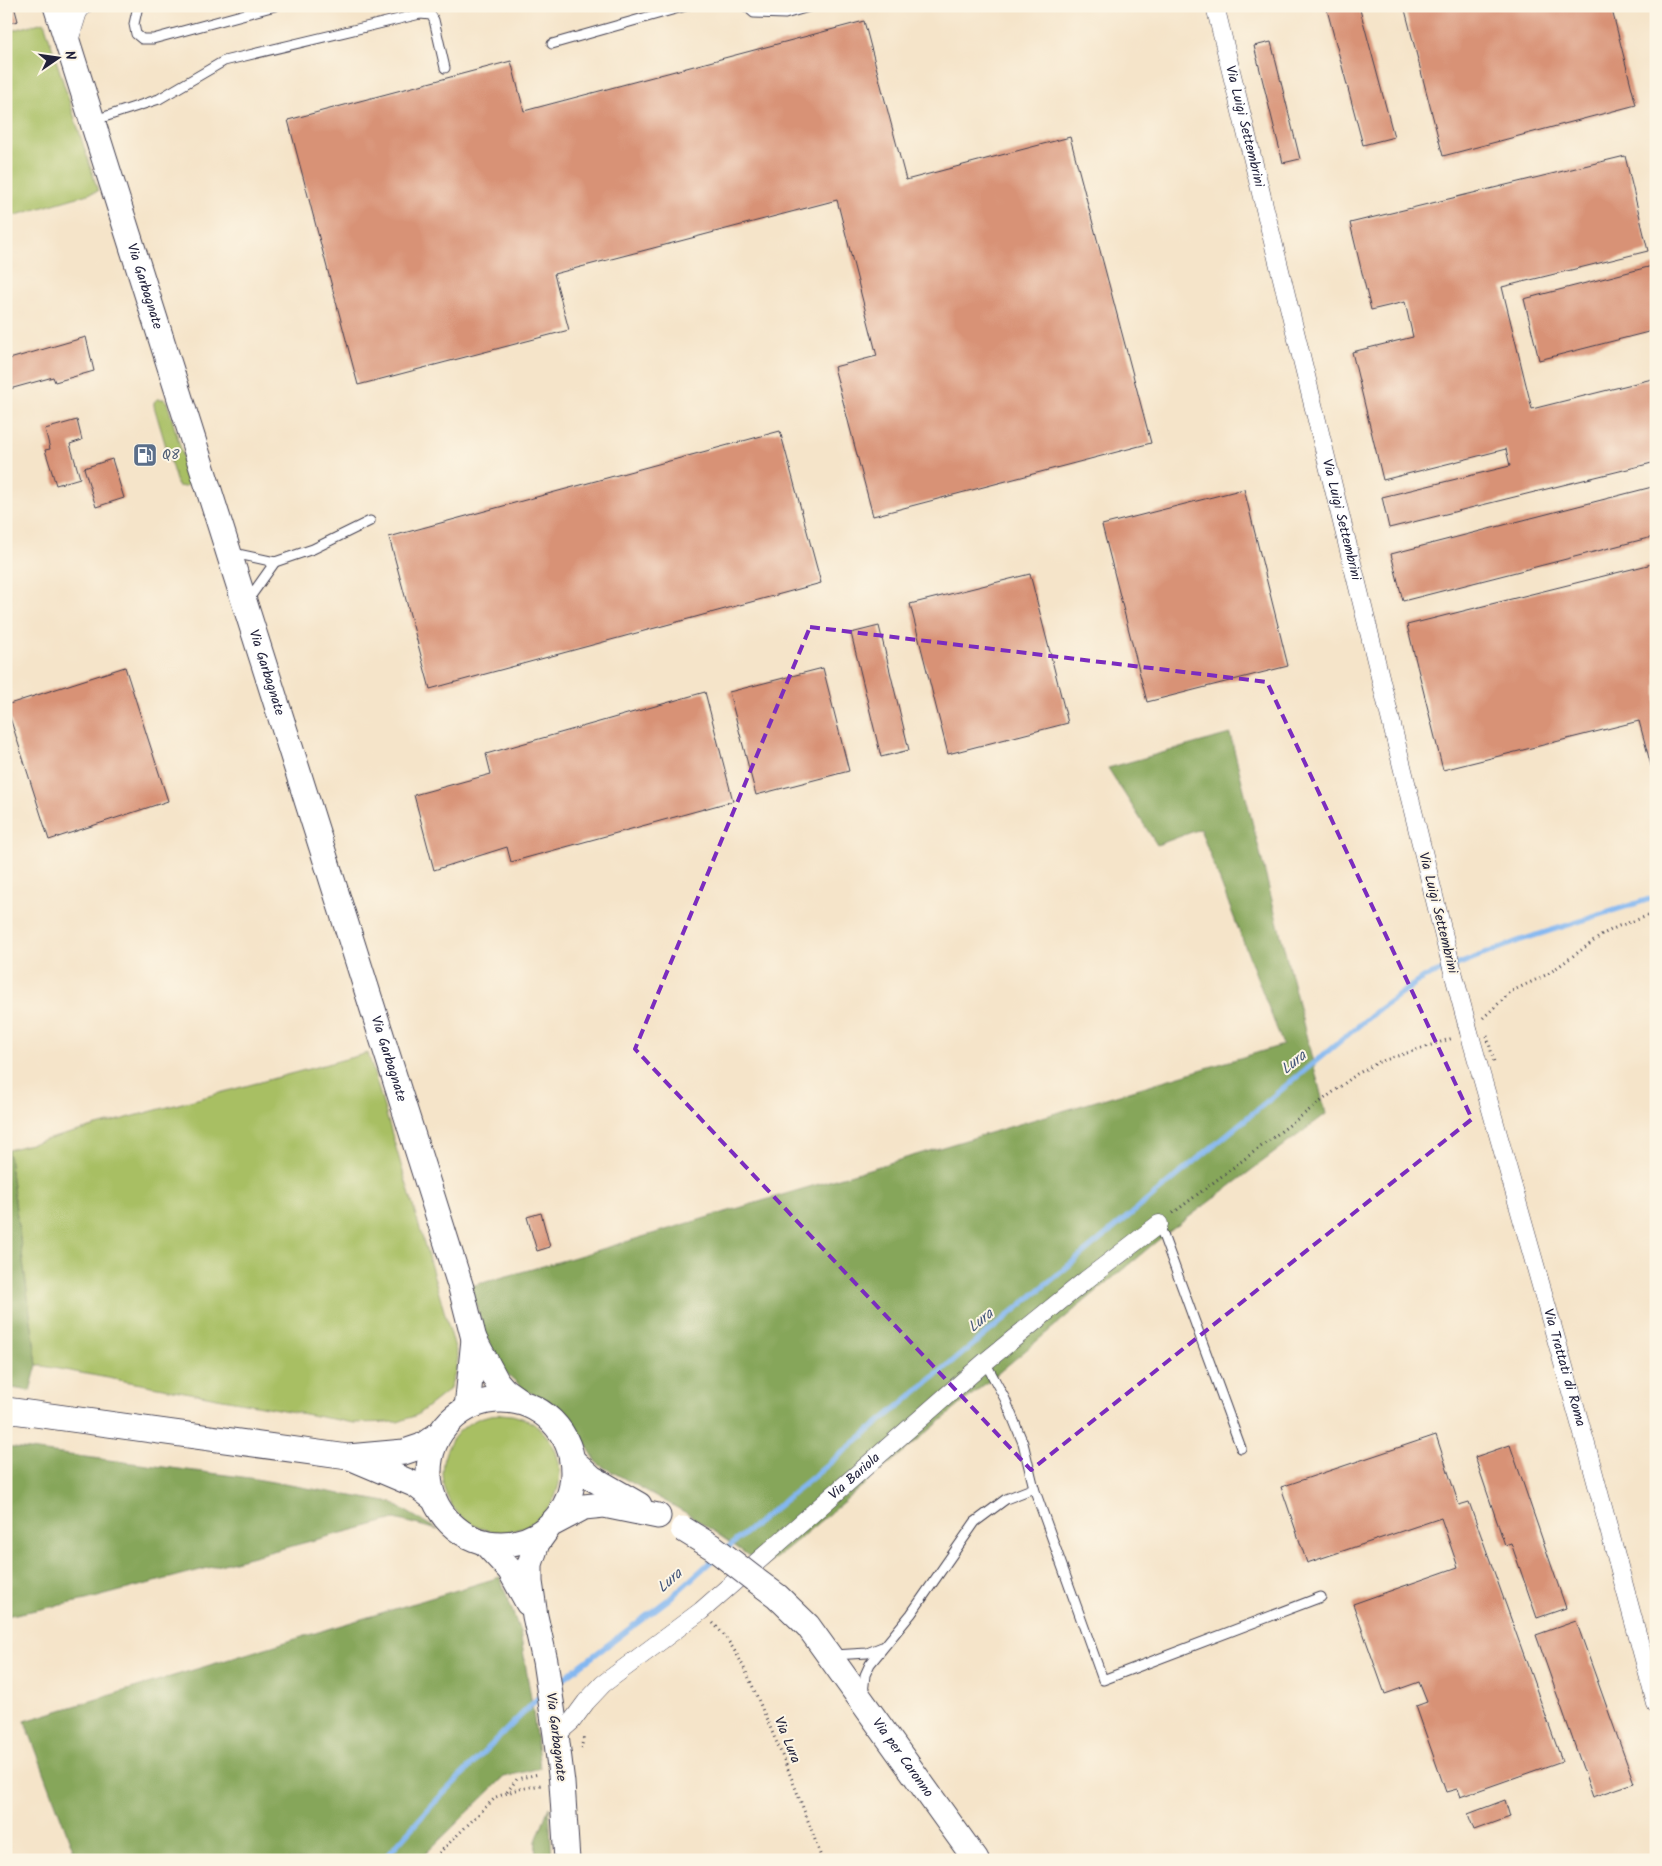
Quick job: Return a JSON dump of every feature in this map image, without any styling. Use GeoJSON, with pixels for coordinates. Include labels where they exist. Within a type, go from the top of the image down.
{"type":"FeatureCollection","features":[{"type":"Feature","properties":{"kind":"street","name":"Via Garbagnate"},"geometry":{"type":"LineString","coordinates":[[56,6],[431,1193],[474,1339],[497,1382],[504,1390],[521,1402]]}},
{"type":"Feature","properties":{"kind":"street"},"geometry":{"type":"LineString","coordinates":[[68,44],[78,12],[82,6]]}},
{"type":"Feature","properties":{"kind":"street","name":"Via Luigi Settembrini"},"geometry":{"type":"LineString","coordinates":[[1215,6],[1446,949],[1469,1032]]}},
{"type":"Feature","properties":{"kind":"street","name":"Via Trattati di Roma"},"geometry":{"type":"LineString","coordinates":[[1469,1032],[1584,1439],[1656,1704]]}},
{"type":"Feature","properties":{"kind":"street","name":"Via Bariola"},"geometry":{"type":"LineString","coordinates":[[556,1736],[572,1721],[603,1684],[701,1611],[985,1362],[1159,1224]]}},
{"type":"Feature","properties":{"kind":"street","name":"Via Garbagnate"},"geometry":{"type":"LineString","coordinates":[[467,1408],[474,1339]]}},
{"type":"Feature","properties":{"kind":"street"},"geometry":{"type":"LineString","coordinates":[[550,1525],[562,1511],[569,1495],[573,1478],[572,1460],[566,1441],[555,1424],[540,1411],[521,1402],[503,1400],[484,1401],[467,1408],[451,1419],[439,1434],[430,1454],[428,1476],[433,1498],[445,1518],[463,1534],[485,1543],[520,1542],[536,1535],[550,1525],[584,1507],[604,1505],[658,1516]]}},
{"type":"Feature","properties":{"kind":"street"},"geometry":{"type":"LineString","coordinates":[[6,1410],[348,1457],[404,1452],[422,1446],[439,1434]]}},
{"type":"Feature","properties":{"kind":"street"},"geometry":{"type":"LineString","coordinates":[[348,1457],[416,1485],[433,1498]]}},
{"type":"Feature","properties":{"kind":"street"},"geometry":{"type":"LineString","coordinates":[[572,1460],[592,1478],[658,1516]]}},
{"type":"Feature","properties":{"kind":"street","name":"Via per Caronno"},"geometry":{"type":"LineString","coordinates":[[658,1516],[714,1548],[777,1596],[808,1626],[976,1860]]}},
{"type":"Feature","properties":{"kind":"street","name":"Via Garbagnate"},"geometry":{"type":"LineString","coordinates":[[550,1525],[537,1543],[530,1564],[530,1582],[552,1705],[562,1783],[567,1860]]}},
{"type":"Feature","properties":{"kind":"street","name":"Via Garbagnate"},"geometry":{"type":"LineString","coordinates":[[485,1543],[510,1570],[535,1616]]}},
{"type":"Feature","properties":{"kind":"lane"},"geometry":{"type":"LineString","coordinates":[[138,6],[134,24],[136,34],[142,39],[153,38],[275,6]]}},
{"type":"Feature","properties":{"kind":"lane"},"geometry":{"type":"LineString","coordinates":[[552,44],[686,6]]}},
{"type":"Feature","properties":{"kind":"lane"},"geometry":{"type":"LineString","coordinates":[[746,6],[754,13],[785,14],[812,6]]}},
{"type":"Feature","properties":{"kind":"lane"},"geometry":{"type":"LineString","coordinates":[[92,121],[172,94],[212,66],[224,61],[420,14],[430,15],[434,20],[445,68]]}},
{"type":"Feature","properties":{"kind":"lane"},"geometry":{"type":"LineString","coordinates":[[228,552],[275,562],[313,549],[370,521]]}},
{"type":"Feature","properties":{"kind":"lane"},"geometry":{"type":"LineString","coordinates":[[245,605],[275,562]]}},
{"type":"Feature","properties":{"kind":"lane"},"geometry":{"type":"LineString","coordinates":[[1159,1224],[1241,1448]]}},
{"type":"Feature","properties":{"kind":"lane"},"geometry":{"type":"LineString","coordinates":[[985,1362],[1005,1399],[1023,1443],[1034,1488],[1103,1680],[1322,1597]]}},
{"type":"Feature","properties":{"kind":"lane"},"geometry":{"type":"LineString","coordinates":[[863,1703],[865,1675],[870,1664],[911,1614],[975,1522],[1006,1499],[1034,1488]]}},
{"type":"Feature","properties":{"kind":"lane"},"geometry":{"type":"LineString","coordinates":[[828,1655],[867,1653],[884,1646]]}},
{"type":"Feature","properties":{"kind":"path"},"geometry":{"type":"LineString","coordinates":[[1548,974],[1605,933],[1656,913]]}},
{"type":"Feature","properties":{"kind":"path"},"geometry":{"type":"LineString","coordinates":[[1159,1224],[1357,1074]]}},
{"type":"Feature","properties":{"kind":"path","name":"Via Lura"},"geometry":{"type":"LineString","coordinates":[[724,1633],[742,1664],[775,1739],[822,1860]]}},
{"type":"Feature","properties":{"kind":"path"},"geometry":{"type":"LineString","coordinates":[[432,1860],[496,1797],[519,1789],[562,1783]]}},
{"type":"Feature","properties":{"kind":"highlighted area"},"geometry":{"type":"Polygon","coordinates":[[[810,627],[1267,682],[1472,1119],[1031,1470],[635,1049],[810,627]]]}},
{"type":"Feature","properties":{"kind":"green space"},"geometry":{"type":"Polygon","coordinates":[[[44,22],[98,191],[6,218],[6,32],[44,22]]]}},
{"type":"Feature","properties":{"kind":"green space"},"geometry":{"type":"Polygon","coordinates":[[[157,399],[164,399],[167,402],[190,480],[189,484],[184,487],[177,484],[154,406],[154,402],[157,399]]]}},
{"type":"Feature","properties":{"kind":"green space"},"geometry":{"type":"Polygon","coordinates":[[[1230,734],[1326,1114],[1157,1241],[765,1567],[690,1515],[598,1464],[566,1413],[547,1400],[526,1391],[504,1371],[485,1335],[471,1286],[572,1258],[1283,1045],[1200,829],[1157,845],[1108,768],[1230,734]]]}},
{"type":"Feature","properties":{"kind":"green space"},"geometry":{"type":"Polygon","coordinates":[[[368,1053],[458,1358],[449,1390],[417,1415],[398,1422],[354,1423],[37,1365],[8,1150],[368,1053]]]}},
{"type":"Feature","properties":{"kind":"green space"},"geometry":{"type":"Polygon","coordinates":[[[8,1150],[37,1365],[30,1391],[6,1387],[6,1151],[8,1150]]]}},
{"type":"Feature","properties":{"kind":"green space"},"geometry":{"type":"Polygon","coordinates":[[[501,1414],[523,1419],[534,1424],[550,1440],[555,1451],[560,1473],[555,1495],[550,1506],[534,1522],[523,1527],[501,1532],[479,1527],[468,1522],[452,1506],[447,1495],[442,1473],[447,1451],[452,1440],[468,1424],[479,1419],[501,1414]]]}},
{"type":"Feature","properties":{"kind":"green space"},"geometry":{"type":"Polygon","coordinates":[[[6,1447],[250,1478],[392,1503],[438,1530],[395,1519],[86,1600],[6,1616],[6,1447]]]}},
{"type":"Feature","properties":{"kind":"green space"},"geometry":{"type":"Polygon","coordinates":[[[500,1577],[520,1632],[540,1768],[504,1777],[419,1860],[77,1860],[25,1721],[500,1577]]]}},
{"type":"Feature","properties":{"kind":"green space"},"geometry":{"type":"Polygon","coordinates":[[[549,1807],[552,1860],[535,1860],[536,1841],[549,1807]]]}},
{"type":"Feature","properties":{"kind":"building"},"geometry":{"type":"Polygon","coordinates":[[[6,6],[14,6],[18,21],[6,24],[6,6]]]}},
{"type":"Feature","properties":{"kind":"building"},"geometry":{"type":"Polygon","coordinates":[[[1326,6],[1359,6],[1394,137],[1363,145],[1326,6]]]}},
{"type":"Feature","properties":{"kind":"building"},"geometry":{"type":"Polygon","coordinates":[[[1404,6],[1611,6],[1636,105],[1443,156],[1404,6]]]}},
{"type":"Feature","properties":{"kind":"building"},"geometry":{"type":"Polygon","coordinates":[[[864,21],[906,180],[1070,137],[1151,443],[873,516],[834,367],[877,356],[837,200],[554,274],[569,330],[358,385],[288,120],[511,61],[524,111],[864,21]]]}},
{"type":"Feature","properties":{"kind":"building"},"geometry":{"type":"Polygon","coordinates":[[[1271,42],[1300,159],[1283,163],[1254,46],[1271,42]]]}},
{"type":"Feature","properties":{"kind":"building"},"geometry":{"type":"Polygon","coordinates":[[[1625,156],[1648,251],[1502,287],[1532,409],[1656,378],[1656,462],[1389,528],[1382,497],[1510,466],[1506,449],[1383,480],[1352,352],[1413,337],[1405,302],[1371,310],[1350,223],[1625,156]]]}},
{"type":"Feature","properties":{"kind":"building"},"geometry":{"type":"Polygon","coordinates":[[[1656,265],[1656,330],[1539,360],[1524,299],[1656,265]]]}},
{"type":"Feature","properties":{"kind":"building"},"geometry":{"type":"Polygon","coordinates":[[[86,337],[94,371],[55,382],[53,377],[6,390],[6,360],[86,337]]]}},
{"type":"Feature","properties":{"kind":"building"},"geometry":{"type":"Polygon","coordinates":[[[77,420],[82,440],[70,444],[80,478],[56,485],[45,450],[50,449],[45,429],[77,420]]]}},
{"type":"Feature","properties":{"kind":"building"},"geometry":{"type":"Polygon","coordinates":[[[780,431],[821,583],[430,689],[389,537],[780,431]]]}},
{"type":"Feature","properties":{"kind":"building"},"geometry":{"type":"Polygon","coordinates":[[[112,459],[124,498],[96,507],[84,468],[112,459]]]}},
{"type":"Feature","properties":{"kind":"building"},"geometry":{"type":"Polygon","coordinates":[[[1656,486],[1656,536],[1403,601],[1391,554],[1656,486]]]}},
{"type":"Feature","properties":{"kind":"building"},"geometry":{"type":"Polygon","coordinates":[[[1244,489],[1288,666],[1147,702],[1102,525],[1244,489]]]}},
{"type":"Feature","properties":{"kind":"building"},"geometry":{"type":"Polygon","coordinates":[[[1656,563],[1656,784],[1639,721],[1443,770],[1407,625],[1656,563]]]}},
{"type":"Feature","properties":{"kind":"building"},"geometry":{"type":"Polygon","coordinates":[[[1030,574],[1068,723],[948,754],[910,604],[1030,574]]]}},
{"type":"Feature","properties":{"kind":"building"},"geometry":{"type":"Polygon","coordinates":[[[879,626],[909,750],[881,757],[851,633],[879,626]]]}},
{"type":"Feature","properties":{"kind":"building"},"geometry":{"type":"Polygon","coordinates":[[[125,667],[168,801],[49,840],[6,705],[125,667]]]}},
{"type":"Feature","properties":{"kind":"building"},"geometry":{"type":"Polygon","coordinates":[[[823,668],[849,771],[756,795],[729,692],[823,668]]]}},
{"type":"Feature","properties":{"kind":"building"},"geometry":{"type":"Polygon","coordinates":[[[705,692],[733,801],[511,862],[507,847],[434,870],[414,795],[491,774],[486,754],[705,692]]]}},
{"type":"Feature","properties":{"kind":"building"},"geometry":{"type":"Polygon","coordinates":[[[541,1213],[550,1247],[537,1251],[527,1217],[541,1213]]]}},
{"type":"Feature","properties":{"kind":"building"},"geometry":{"type":"Polygon","coordinates":[[[1436,1435],[1459,1505],[1469,1502],[1562,1761],[1460,1797],[1457,1789],[1446,1792],[1416,1706],[1427,1702],[1419,1682],[1385,1694],[1353,1604],[1458,1567],[1441,1518],[1307,1563],[1281,1487],[1436,1435]]]}},
{"type":"Feature","properties":{"kind":"building"},"geometry":{"type":"Polygon","coordinates":[[[1510,1445],[1566,1608],[1537,1618],[1511,1543],[1505,1545],[1475,1457],[1510,1445]]]}},
{"type":"Feature","properties":{"kind":"building"},"geometry":{"type":"Polygon","coordinates":[[[1576,1621],[1634,1783],[1593,1797],[1536,1635],[1576,1621]]]}},
{"type":"Feature","properties":{"kind":"building"},"geometry":{"type":"Polygon","coordinates":[[[1505,1800],[1510,1817],[1474,1830],[1468,1814],[1505,1800]]]}},
{"type":"Feature","properties":{"kind":"waterway","name":"Lura"},"geometry":{"type":"LineString","coordinates":[[726,1549],[1374,1013],[1423,978],[1518,941],[1656,897]]}},
{"type":"Feature","properties":{"kind":"waterway","name":"Lura"},"geometry":{"type":"LineString","coordinates":[[556,1684],[669,1599],[717,1556]]}},
{"type":"Feature","properties":{"kind":"waterway","name":"Lura"},"geometry":{"type":"LineString","coordinates":[[383,1860],[434,1803],[542,1694]]}},
{"type":"Feature","properties":{"kind":"place","name":"Q8"},"geometry":{"type":"Point","coordinates":[145,455]}}]}
